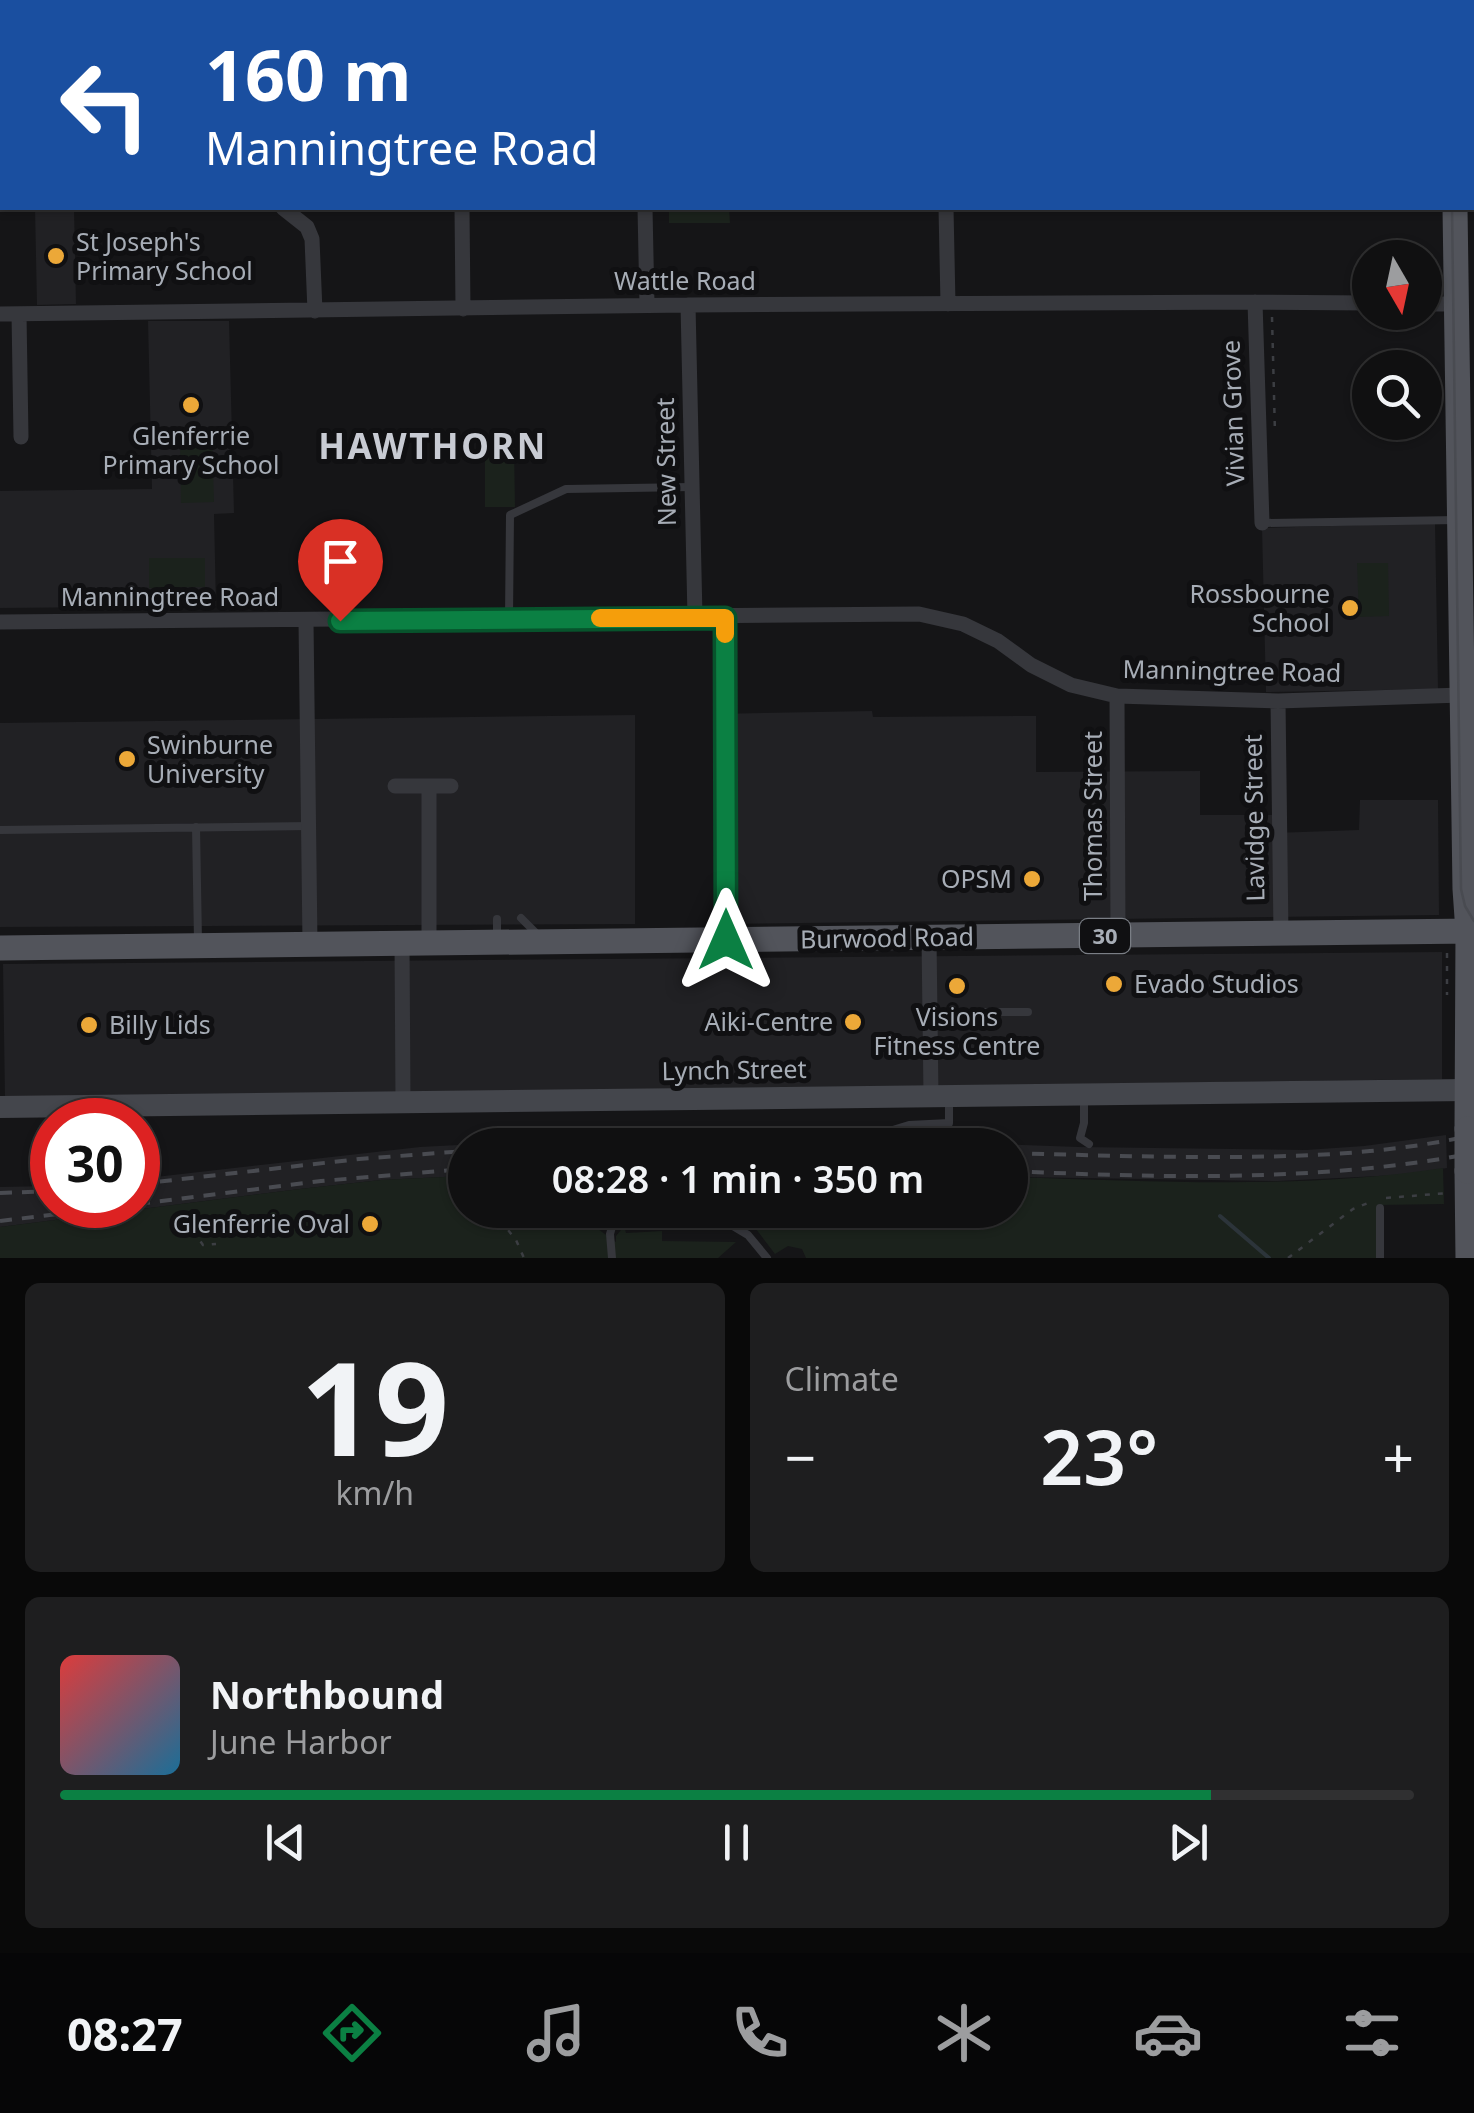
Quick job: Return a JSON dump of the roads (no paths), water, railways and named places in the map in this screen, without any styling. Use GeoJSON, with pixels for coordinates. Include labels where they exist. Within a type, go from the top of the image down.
{"type":"FeatureCollection","features":[{"type":"Feature","properties":{"kind":"main road"},"geometry":{"type":"LineString","coordinates":[[1455,210],[1464,264],[1457,304],[1460,520],[1468,614],[1462,695],[1471,932],[1468,1258]]}},
{"type":"Feature","properties":{"kind":"main road","name":"Burwood Road"},"geometry":{"type":"LineString","coordinates":[[0,948],[402,944],[497,930],[546,942],[1471,932]]}},
{"type":"Feature","properties":{"kind":"street"},"geometry":{"type":"LineString","coordinates":[[286,210],[307,227],[312,239],[315,311]]}},
{"type":"Feature","properties":{"kind":"street"},"geometry":{"type":"LineString","coordinates":[[462,210],[464,309]]}},
{"type":"Feature","properties":{"kind":"street"},"geometry":{"type":"LineString","coordinates":[[645,210],[647,305]]}},
{"type":"Feature","properties":{"kind":"street"},"geometry":{"type":"LineString","coordinates":[[946,210],[948,304]]}},
{"type":"Feature","properties":{"kind":"street","name":"Vivian Grove"},"geometry":{"type":"LineString","coordinates":[[1255,302],[1262,523]]}},
{"type":"Feature","properties":{"kind":"street","name":"Wattle Road"},"geometry":{"type":"LineString","coordinates":[[0,314],[647,305],[1352,304]]}},
{"type":"Feature","properties":{"kind":"street"},"geometry":{"type":"LineString","coordinates":[[1442,304],[1457,304]]}},
{"type":"Feature","properties":{"kind":"street","name":"New Street"},"geometry":{"type":"LineString","coordinates":[[688,305],[695,618]]}},
{"type":"Feature","properties":{"kind":"street"},"geometry":{"type":"LineString","coordinates":[[19,314],[22,437]]}},
{"type":"Feature","properties":{"kind":"street","name":"Manningtree Road"},"geometry":{"type":"LineString","coordinates":[[0,622],[920,614],[963,624],[998,641],[1031,666],[1071,685],[1117,696],[1278,701],[1462,695]]}},
{"type":"Feature","properties":{"kind":"street"},"geometry":{"type":"LineString","coordinates":[[725,618],[726,940]]}},
{"type":"Feature","properties":{"kind":"street"},"geometry":{"type":"LineString","coordinates":[[306,621],[310,944]]}},
{"type":"Feature","properties":{"kind":"street","name":"Thomas Street"},"geometry":{"type":"LineString","coordinates":[[1117,696],[1118,936]]}},
{"type":"Feature","properties":{"kind":"street","name":"Lavidge Street"},"geometry":{"type":"LineString","coordinates":[[1278,701],[1280,934]]}},
{"type":"Feature","properties":{"kind":"street"},"geometry":{"type":"LineString","coordinates":[[395,786],[451,786]]}},
{"type":"Feature","properties":{"kind":"street"},"geometry":{"type":"LineString","coordinates":[[429,786],[429,943]]}},
{"type":"Feature","properties":{"kind":"street"},"geometry":{"type":"LineString","coordinates":[[929,938],[930,1012],[940,1096]]}},
{"type":"Feature","properties":{"kind":"street"},"geometry":{"type":"LineString","coordinates":[[402,944],[403,1101]]}},
{"type":"Feature","properties":{"kind":"street","name":"Lynch Street"},"geometry":{"type":"LineString","coordinates":[[0,1106],[1468,1090]]}},
{"type":"Feature","properties":{"kind":"lane"},"geometry":{"type":"LineString","coordinates":[[509,619],[510,516],[566,489],[692,488]]}},
{"type":"Feature","properties":{"kind":"lane"},"geometry":{"type":"LineString","coordinates":[[1262,523],[1460,520]]}},
{"type":"Feature","properties":{"kind":"lane"},"geometry":{"type":"LineString","coordinates":[[0,830],[310,826]]}},
{"type":"Feature","properties":{"kind":"lane"},"geometry":{"type":"LineString","coordinates":[[196,827],[198,946]]}},
{"type":"Feature","properties":{"kind":"lane"},"geometry":{"type":"LineString","coordinates":[[521,918],[546,942]]}},
{"type":"Feature","properties":{"kind":"lane"},"geometry":{"type":"LineString","coordinates":[[930,1012],[1028,1012]]}},
{"type":"Feature","properties":{"kind":"lane"},"geometry":{"type":"LineString","coordinates":[[1084,1094],[1080,1138],[1090,1144]]}},
{"type":"Feature","properties":{"kind":"lane"},"geometry":{"type":"LineString","coordinates":[[899,1128],[949,1123],[940,1096]]}},
{"type":"Feature","properties":{"kind":"lane"},"geometry":{"type":"LineString","coordinates":[[1380,1208],[1380,1258]]}},
{"type":"Feature","properties":{"kind":"lane"},"geometry":{"type":"LineString","coordinates":[[612,1258],[610,1234],[617,1224],[733,1226],[748,1235],[767,1258]]}},
{"type":"Feature","properties":{"kind":"waterway"},"geometry":{"type":"LineString","coordinates":[[1220,1216],[1269,1258]]}},
{"type":"Feature","properties":{"kind":"tram line"},"geometry":{"type":"LineString","coordinates":[[1452,210],[1461,889],[1474,921]]}},
{"type":"Feature","properties":{"kind":"railway"},"geometry":{"type":"LineString","coordinates":[[1028,1153],[1313,1155],[1378,1150],[1474,1135]]}},
{"type":"Feature","properties":{"kind":"railway"},"geometry":{"type":"LineString","coordinates":[[160,1182],[448,1152]]}},
{"type":"Feature","properties":{"kind":"railway"},"geometry":{"type":"LineString","coordinates":[[1028,1172],[1243,1176],[1360,1169],[1474,1153]]}},
{"type":"Feature","properties":{"kind":"railway"},"geometry":{"type":"LineString","coordinates":[[160,1201],[448,1170]]}},
{"type":"Feature","properties":{"kind":"railway"},"geometry":{"type":"LineString","coordinates":[[0,1193],[30,1192]]}},
{"type":"Feature","properties":{"kind":"railway"},"geometry":{"type":"LineString","coordinates":[[0,1221],[30,1217]]}},
{"type":"Feature","properties":{"kind":"place","name":"St Joseph's Primary School"},"geometry":{"type":"Point","coordinates":[56,256]}},
{"type":"Feature","properties":{"kind":"place","name":"Glenferrie Primary School"},"geometry":{"type":"Point","coordinates":[191,405]}},
{"type":"Feature","properties":{"kind":"place","name":"Rossbourne School"},"geometry":{"type":"Point","coordinates":[1350,608]}},
{"type":"Feature","properties":{"kind":"place","name":"Swinburne University"},"geometry":{"type":"Point","coordinates":[127,759]}},
{"type":"Feature","properties":{"kind":"place","name":"OPSM"},"geometry":{"type":"Point","coordinates":[1032,879]}},
{"type":"Feature","properties":{"kind":"place","name":"Evado Studios"},"geometry":{"type":"Point","coordinates":[1114,984]}},
{"type":"Feature","properties":{"kind":"place","name":"Visions Fitness Centre"},"geometry":{"type":"Point","coordinates":[957,986]}},
{"type":"Feature","properties":{"kind":"place","name":"Aiki-Centre"},"geometry":{"type":"Point","coordinates":[853,1022]}},
{"type":"Feature","properties":{"kind":"place","name":"Billy Lids"},"geometry":{"type":"Point","coordinates":[89,1025]}},
{"type":"Feature","properties":{"kind":"place","name":"Glenferrie Oval"},"geometry":{"type":"Point","coordinates":[370,1224]}},
{"type":"Feature","properties":{"kind":"district","name":"HAWTHORN"},"geometry":{"type":"Point","coordinates":[433,447]}}]}
